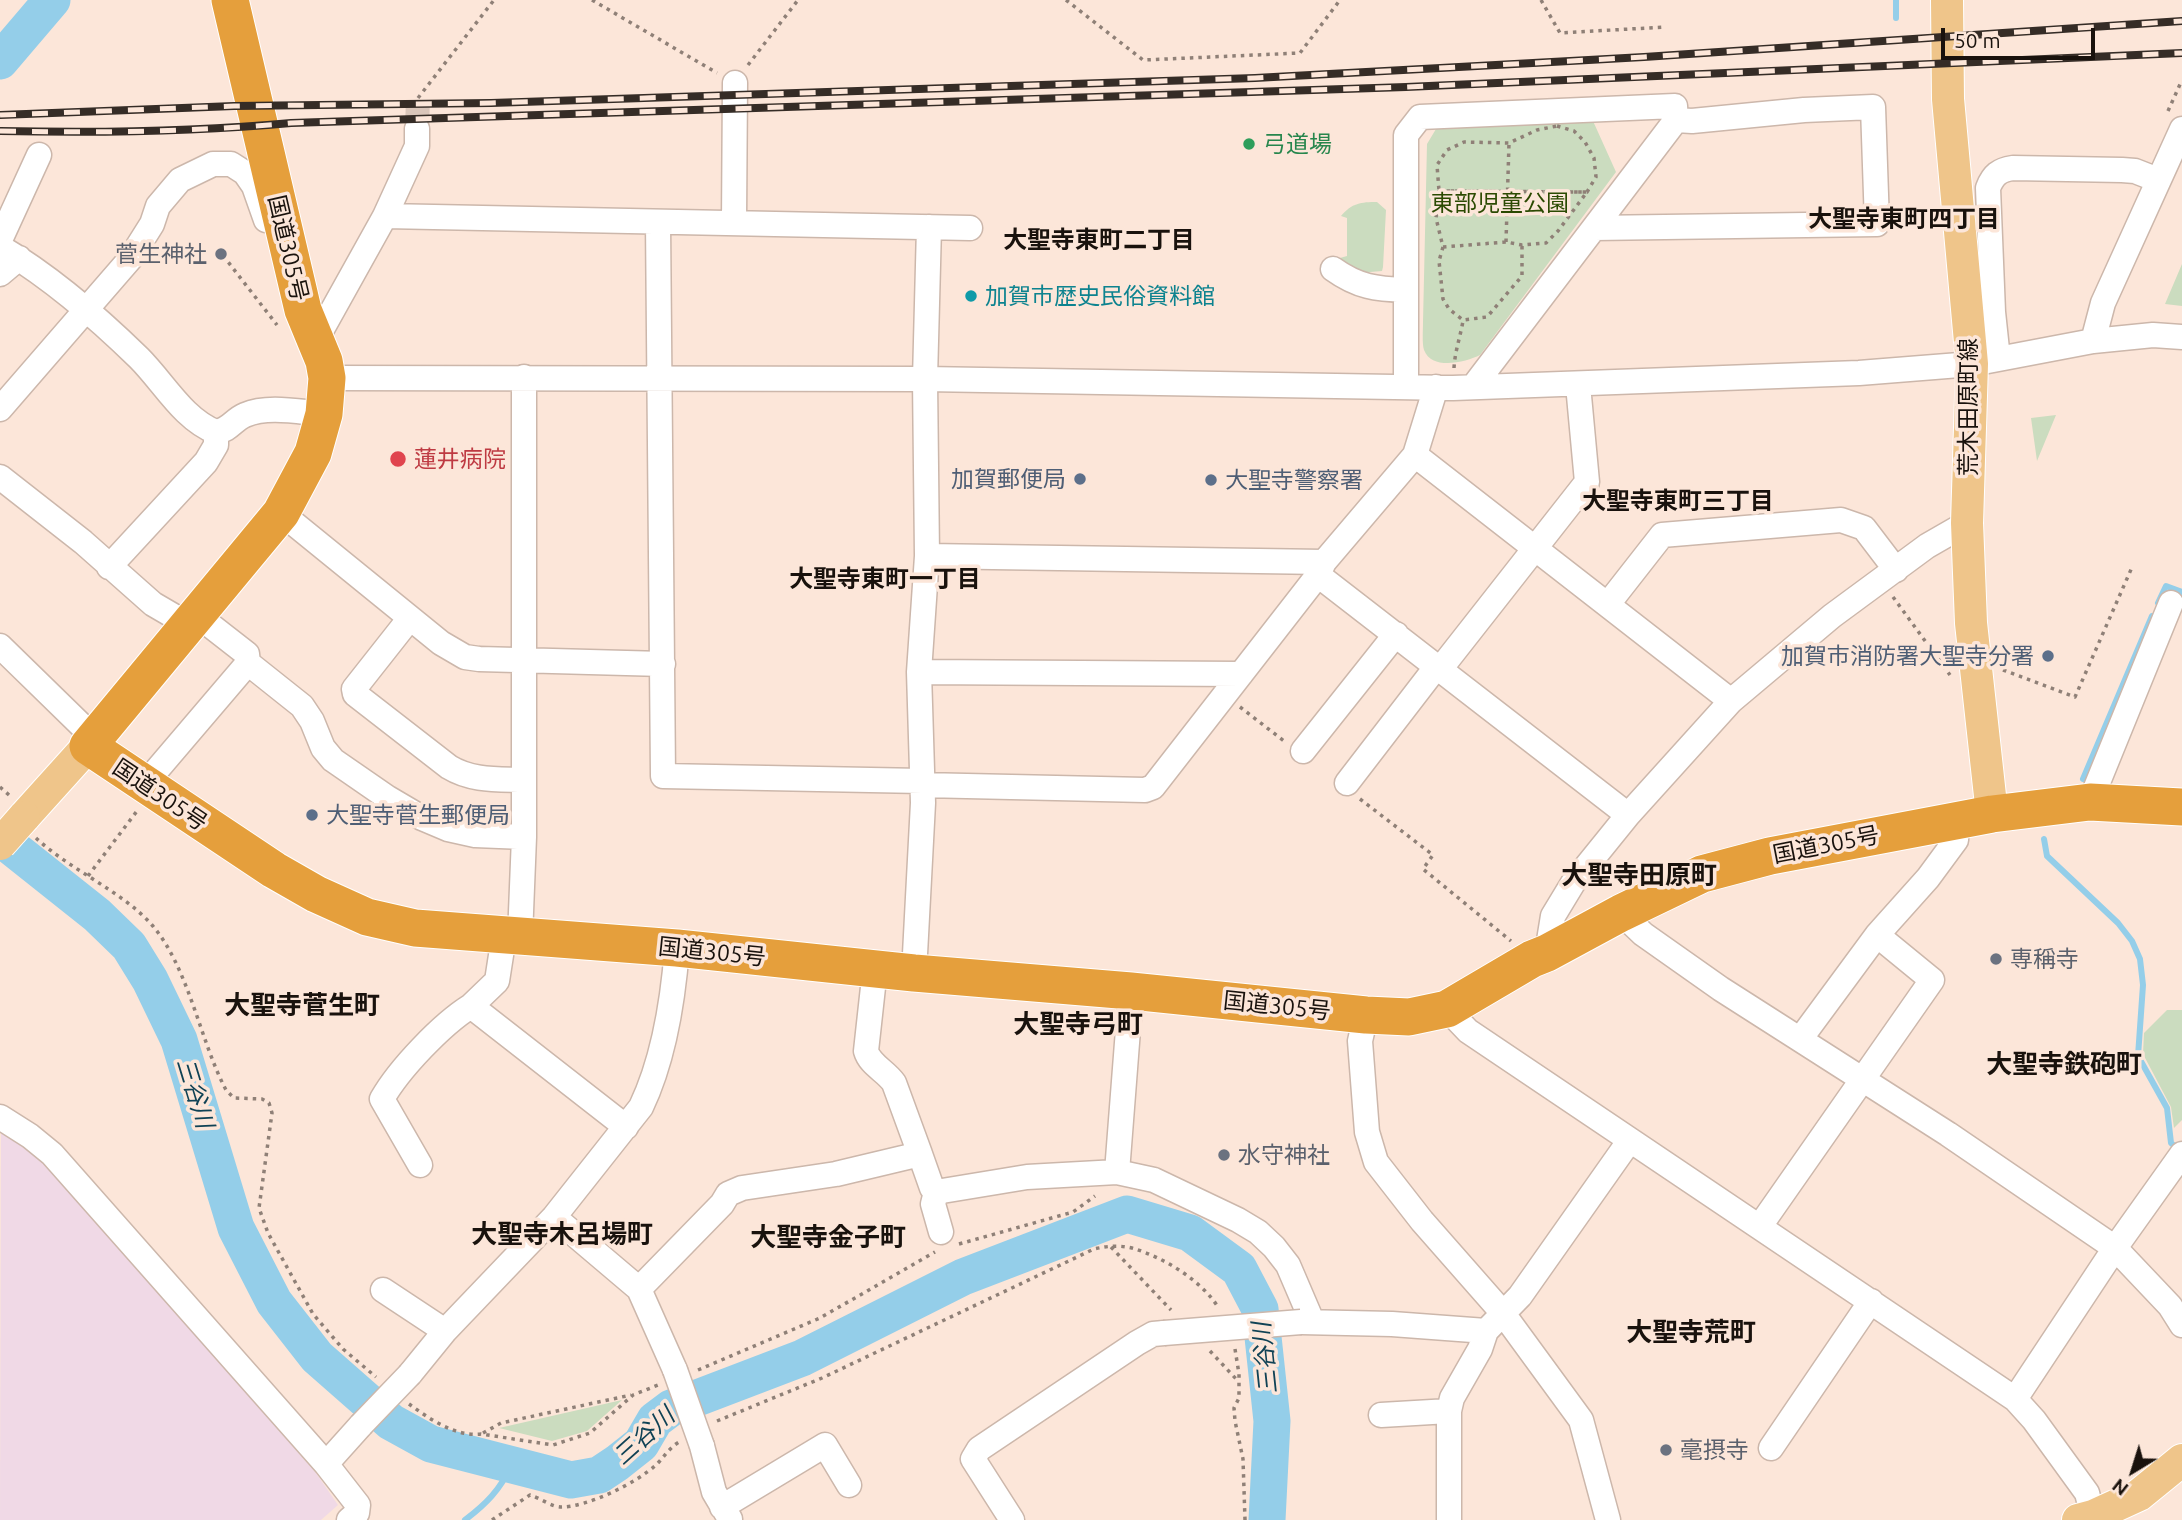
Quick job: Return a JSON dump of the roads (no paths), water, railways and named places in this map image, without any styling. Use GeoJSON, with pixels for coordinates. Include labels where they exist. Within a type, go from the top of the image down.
{"type":"FeatureCollection","features":[{"type":"Feature","properties":{"kind":"highway","name":"国道305号"},"geometry":{"type":"LineString","coordinates":[[230,0],[302,331],[324,361],[327,378],[324,414],[313,453],[281,513],[92,742],[143,795],[316,894],[367,917],[415,928],[677,948],[914,973],[1409,1017],[1447,1009],[1621,913],[1702,874],[1770,856],[1974,817],[2090,802],[2182,807]]}},
{"type":"Feature","properties":{"kind":"main road","name":"荒木田原町線"},"geometry":{"type":"LineString","coordinates":[[1947,0],[1948,99],[1985,362],[1967,523],[1974,817]]}},
{"type":"Feature","properties":{"kind":"main road"},"geometry":{"type":"LineString","coordinates":[[0,844],[28,826],[92,742]]}},
{"type":"Feature","properties":{"kind":"main road"},"geometry":{"type":"LineString","coordinates":[[2088,1519],[2139,1494],[2182,1460]]}},
{"type":"Feature","properties":{"kind":"street"},"geometry":{"type":"LineString","coordinates":[[734,222],[735,83]]}},
{"type":"Feature","properties":{"kind":"street"},"geometry":{"type":"LineString","coordinates":[[658,223],[663,775],[1144,790],[1153,787],[1321,568],[1415,455],[1454,387],[1594,228],[1676,120],[1675,106],[1420,117],[1406,135],[1406,387]]}},
{"type":"Feature","properties":{"kind":"street"},"geometry":{"type":"LineString","coordinates":[[1594,228],[1877,224],[1873,107],[1676,120]]}},
{"type":"Feature","properties":{"kind":"street"},"geometry":{"type":"LineString","coordinates":[[0,409],[130,259],[152,224],[158,206],[180,180],[213,164],[231,164],[245,173],[260,200],[284,304],[302,331],[386,216],[417,146],[417,129]]}},
{"type":"Feature","properties":{"kind":"street"},"geometry":{"type":"LineString","coordinates":[[2093,341],[2104,303],[2182,129]]}},
{"type":"Feature","properties":{"kind":"street"},"geometry":{"type":"LineString","coordinates":[[0,240],[39,155]]}},
{"type":"Feature","properties":{"kind":"street"},"geometry":{"type":"LineString","coordinates":[[1985,362],[1993,312],[1988,188],[1991,180],[2003,170],[2013,168],[2122,170],[2158,180]]}},
{"type":"Feature","properties":{"kind":"street"},"geometry":{"type":"LineString","coordinates":[[386,216],[970,228]]}},
{"type":"Feature","properties":{"kind":"street"},"geometry":{"type":"LineString","coordinates":[[914,973],[923,803],[919,672],[927,556],[925,379],[929,227]]}},
{"type":"Feature","properties":{"kind":"street"},"geometry":{"type":"LineString","coordinates":[[0,274],[9,252],[86,309],[142,361],[202,426],[216,432],[226,431],[242,416],[263,410],[324,414]]}},
{"type":"Feature","properties":{"kind":"street"},"geometry":{"type":"LineString","coordinates":[[1333,269],[1350,282],[1368,287],[1406,290]]}},
{"type":"Feature","properties":{"kind":"street"},"geometry":{"type":"LineString","coordinates":[[327,378],[925,379],[1406,387],[1578,385],[1859,373],[1985,362],[2093,341],[2154,335],[2182,338]]}},
{"type":"Feature","properties":{"kind":"street"},"geometry":{"type":"LineString","coordinates":[[420,1166],[382,1099],[390,1085],[434,1037],[497,981],[512,936],[524,837],[524,377]]}},
{"type":"Feature","properties":{"kind":"street"},"geometry":{"type":"LineString","coordinates":[[1351,789],[1439,667],[1587,482],[1578,385]]}},
{"type":"Feature","properties":{"kind":"street"},"geometry":{"type":"LineString","coordinates":[[109,567],[206,462],[216,445],[216,432]]}},
{"type":"Feature","properties":{"kind":"street"},"geometry":{"type":"LineString","coordinates":[[1415,455],[1731,701]]}},
{"type":"Feature","properties":{"kind":"street"},"geometry":{"type":"LineString","coordinates":[[0,477],[83,542],[153,604],[193,620],[247,654],[248,663],[143,795]]}},
{"type":"Feature","properties":{"kind":"street"},"geometry":{"type":"LineString","coordinates":[[281,513],[442,643],[466,657],[663,664]]}},
{"type":"Feature","properties":{"kind":"street"},"geometry":{"type":"LineString","coordinates":[[1608,604],[1662,536],[1841,520],[1864,528],[1889,576]]}},
{"type":"Feature","properties":{"kind":"street"},"geometry":{"type":"LineString","coordinates":[[1540,956],[1553,916],[1573,883],[1628,815],[1731,701],[1832,616],[1927,546],[1967,523]]}},
{"type":"Feature","properties":{"kind":"street"},"geometry":{"type":"LineString","coordinates":[[927,556],[1321,568],[1395,634],[1628,815]]}},
{"type":"Feature","properties":{"kind":"street"},"geometry":{"type":"LineString","coordinates":[[2090,802],[2171,603]]}},
{"type":"Feature","properties":{"kind":"street"},"geometry":{"type":"LineString","coordinates":[[410,618],[354,689],[355,694],[461,774],[482,779],[524,780]]}},
{"type":"Feature","properties":{"kind":"street"},"geometry":{"type":"LineString","coordinates":[[1297,748],[1395,634]]}},
{"type":"Feature","properties":{"kind":"street"},"geometry":{"type":"LineString","coordinates":[[0,646],[81,726],[92,742]]}},
{"type":"Feature","properties":{"kind":"street"},"geometry":{"type":"LineString","coordinates":[[248,663],[302,706],[312,721],[323,748],[333,760],[388,798],[422,818],[448,829],[475,835],[524,837]]}},
{"type":"Feature","properties":{"kind":"street"},"geometry":{"type":"LineString","coordinates":[[919,672],[1241,674]]}},
{"type":"Feature","properties":{"kind":"street"},"geometry":{"type":"LineString","coordinates":[[1801,1038],[1877,935],[1927,878],[1974,817]]}},
{"type":"Feature","properties":{"kind":"street"},"geometry":{"type":"LineString","coordinates":[[1621,913],[1643,934],[1710,981],[1948,1134],[2115,1248],[2169,1306],[2182,1325]]}},
{"type":"Feature","properties":{"kind":"street"},"geometry":{"type":"LineString","coordinates":[[1760,1226],[1932,980],[1877,935]]}},
{"type":"Feature","properties":{"kind":"street"},"geometry":{"type":"LineString","coordinates":[[326,1464],[410,1374],[445,1331],[554,1217],[641,1107],[658,1061],[674,985],[677,948]]}},
{"type":"Feature","properties":{"kind":"street"},"geometry":{"type":"LineString","coordinates":[[875,969],[866,1051],[868,1059],[894,1083],[932,1188],[936,1192]]}},
{"type":"Feature","properties":{"kind":"street"},"geometry":{"type":"LineString","coordinates":[[1112,1172],[1131,991]]}},
{"type":"Feature","properties":{"kind":"street"},"geometry":{"type":"LineString","coordinates":[[471,1006],[626,1127]]}},
{"type":"Feature","properties":{"kind":"street"},"geometry":{"type":"LineString","coordinates":[[1447,1009],[1468,1031],[2015,1399],[2034,1420],[2087,1493],[2088,1519]]}},
{"type":"Feature","properties":{"kind":"street"},"geometry":{"type":"LineString","coordinates":[[1366,1015],[1360,1041],[1367,1132],[1376,1162],[1422,1221],[1502,1312],[1581,1420],[1608,1520]]}},
{"type":"Feature","properties":{"kind":"street"},"geometry":{"type":"LineString","coordinates":[[1,1118],[52,1154],[326,1464],[358,1506],[357,1513],[349,1520]]}},
{"type":"Feature","properties":{"kind":"street"},"geometry":{"type":"LineString","coordinates":[[1449,1520],[1449,1411],[1452,1398],[1480,1349],[1486,1331],[1520,1296],[1630,1140]]}},
{"type":"Feature","properties":{"kind":"street"},"geometry":{"type":"LineString","coordinates":[[639,1289],[722,1204],[728,1194],[742,1188],[836,1174],[920,1154]]}},
{"type":"Feature","properties":{"kind":"street"},"geometry":{"type":"LineString","coordinates":[[2015,1399],[2115,1248],[2182,1154]]}},
{"type":"Feature","properties":{"kind":"street"},"geometry":{"type":"LineString","coordinates":[[936,1192],[1027,1177],[1112,1172],[1154,1180],[1258,1232],[1288,1265],[1307,1322]]}},
{"type":"Feature","properties":{"kind":"street"},"geometry":{"type":"LineString","coordinates":[[936,1192],[933,1204],[947,1242]]}},
{"type":"Feature","properties":{"kind":"street"},"geometry":{"type":"LineString","coordinates":[[554,1217],[639,1289],[678,1374],[693,1443],[726,1513],[825,1445],[849,1485]]}},
{"type":"Feature","properties":{"kind":"street"},"geometry":{"type":"LineString","coordinates":[[383,1290],[445,1331]]}},
{"type":"Feature","properties":{"kind":"street"},"geometry":{"type":"LineString","coordinates":[[1771,1448],[1871,1301]]}},
{"type":"Feature","properties":{"kind":"street"},"geometry":{"type":"LineString","coordinates":[[1012,1520],[973,1459],[979,1449],[1153,1334],[1307,1322],[1392,1324],[1486,1331]]}},
{"type":"Feature","properties":{"kind":"street"},"geometry":{"type":"LineString","coordinates":[[1381,1415],[1449,1411]]}},
{"type":"Feature","properties":{"kind":"waterway","name":"三谷川"},"geometry":{"type":"LineString","coordinates":[[0,61],[52,0]]}},
{"type":"Feature","properties":{"kind":"waterway"},"geometry":{"type":"LineString","coordinates":[[1896,0],[1896,18]]}},
{"type":"Feature","properties":{"kind":"waterway"},"geometry":{"type":"LineString","coordinates":[[2158,603],[2166,586],[2182,592]]}},
{"type":"Feature","properties":{"kind":"waterway"},"geometry":{"type":"LineString","coordinates":[[2083,779],[2152,616]]}},
{"type":"Feature","properties":{"kind":"waterway","name":"三谷川"},"geometry":{"type":"LineString","coordinates":[[0,838],[97,915],[129,946],[150,980],[179,1040],[236,1228],[274,1302],[317,1357],[391,1422],[431,1444],[571,1480],[599,1475],[641,1444],[655,1420],[671,1408],[802,1358],[963,1277],[1127,1214],[1190,1233],[1239,1269],[1260,1309],[1272,1421],[1267,1520]]}},
{"type":"Feature","properties":{"kind":"waterway"},"geometry":{"type":"LineString","coordinates":[[2044,839],[2047,856],[2118,923],[2132,941],[2140,959],[2143,985],[2138,1056],[2167,1108],[2171,1143],[2178,1149]]}},
{"type":"Feature","properties":{"kind":"waterway"},"geometry":{"type":"LineString","coordinates":[[465,1520],[492,1496],[511,1466]]}},
{"type":"Feature","properties":{"kind":"tunnel"},"geometry":{"type":"LineString","coordinates":[[417,129],[418,98]]}},
{"type":"Feature","properties":{"kind":"railway"},"geometry":{"type":"LineString","coordinates":[[0,115],[234,106],[491,103],[1255,78],[1644,57],[2182,21]]}},
{"type":"Feature","properties":{"kind":"railway"},"geometry":{"type":"LineString","coordinates":[[0,131],[182,130],[291,123],[1406,87],[2182,53]]}},
{"type":"Feature","properties":{"kind":"place","name":"弓道場"},"geometry":{"type":"Point","coordinates":[1249,144]}},
{"type":"Feature","properties":{"kind":"place","name":"菅生神社"},"geometry":{"type":"Point","coordinates":[221,254]}},
{"type":"Feature","properties":{"kind":"place","name":"加賀市歴史民俗資料館"},"geometry":{"type":"Point","coordinates":[971,296]}},
{"type":"Feature","properties":{"kind":"place","name":"蓮井病院"},"geometry":{"type":"Point","coordinates":[398,459]}},
{"type":"Feature","properties":{"kind":"place","name":"加賀郵便局"},"geometry":{"type":"Point","coordinates":[1080,479]}},
{"type":"Feature","properties":{"kind":"place","name":"大聖寺警察署"},"geometry":{"type":"Point","coordinates":[1211,480]}},
{"type":"Feature","properties":{"kind":"place","name":"加賀市消防署大聖寺分署"},"geometry":{"type":"Point","coordinates":[2048,656]}},
{"type":"Feature","properties":{"kind":"place","name":"大聖寺菅生郵便局"},"geometry":{"type":"Point","coordinates":[312,815]}},
{"type":"Feature","properties":{"kind":"place","name":"専稱寺"},"geometry":{"type":"Point","coordinates":[1996,959]}},
{"type":"Feature","properties":{"kind":"place","name":"水守神社"},"geometry":{"type":"Point","coordinates":[1224,1155]}},
{"type":"Feature","properties":{"kind":"place","name":"毫摂寺"},"geometry":{"type":"Point","coordinates":[1666,1450]}},
{"type":"Feature","properties":{"kind":"district","name":"大聖寺東町四丁目"},"geometry":{"type":"Point","coordinates":[1904,219]}},
{"type":"Feature","properties":{"kind":"district","name":"大聖寺東町二丁目"},"geometry":{"type":"Point","coordinates":[1099,240]}},
{"type":"Feature","properties":{"kind":"district","name":"大聖寺東町三丁目"},"geometry":{"type":"Point","coordinates":[1678,501]}},
{"type":"Feature","properties":{"kind":"district","name":"大聖寺東町一丁目"},"geometry":{"type":"Point","coordinates":[885,579]}},
{"type":"Feature","properties":{"kind":"district","name":"大聖寺田原町"},"geometry":{"type":"Point","coordinates":[1639,875]}},
{"type":"Feature","properties":{"kind":"district","name":"大聖寺菅生町"},"geometry":{"type":"Point","coordinates":[302,1005]}},
{"type":"Feature","properties":{"kind":"district","name":"大聖寺弓町"},"geometry":{"type":"Point","coordinates":[1078,1024]}},
{"type":"Feature","properties":{"kind":"district","name":"大聖寺鉄砲町"},"geometry":{"type":"Point","coordinates":[2064,1064]}},
{"type":"Feature","properties":{"kind":"district","name":"大聖寺木呂場町"},"geometry":{"type":"Point","coordinates":[562,1234]}},
{"type":"Feature","properties":{"kind":"district","name":"大聖寺金子町"},"geometry":{"type":"Point","coordinates":[828,1237]}},
{"type":"Feature","properties":{"kind":"district","name":"大聖寺荒町"},"geometry":{"type":"Point","coordinates":[1691,1332]}},
{"type":"Feature","properties":{"kind":"park label","name":"東部児童公園"},"geometry":{"type":"Point","coordinates":[1500,203]}}]}
